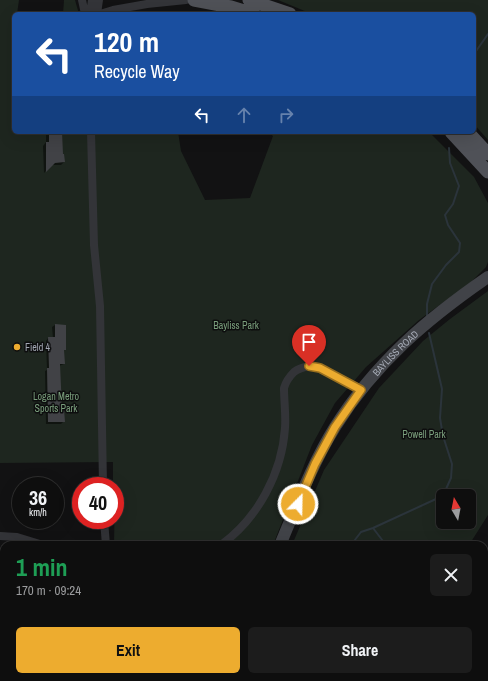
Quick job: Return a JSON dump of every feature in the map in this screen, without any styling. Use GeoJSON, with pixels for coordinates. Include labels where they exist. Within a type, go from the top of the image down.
{"type":"FeatureCollection","features":[{"type":"Feature","properties":{"kind":"main road"},"geometry":{"type":"LineString","coordinates":[[194,0],[231,7],[247,12]]}},
{"type":"Feature","properties":{"kind":"main road"},"geometry":{"type":"LineString","coordinates":[[249,0],[284,12]]}},
{"type":"Feature","properties":{"kind":"main road"},"geometry":{"type":"LineString","coordinates":[[453,134],[488,172]]}},
{"type":"Feature","properties":{"kind":"main road"},"geometry":{"type":"LineString","coordinates":[[470,134],[488,154]]}},
{"type":"Feature","properties":{"kind":"street"},"geometry":{"type":"LineString","coordinates":[[82,0],[85,12]]}},
{"type":"Feature","properties":{"kind":"street"},"geometry":{"type":"LineString","coordinates":[[90,12],[92,0]]}},
{"type":"Feature","properties":{"kind":"street"},"geometry":{"type":"LineString","coordinates":[[97,12],[99,0]]}},
{"type":"Feature","properties":{"kind":"street"},"geometry":{"type":"LineString","coordinates":[[106,12],[147,4],[186,0]]}},
{"type":"Feature","properties":{"kind":"street"},"geometry":{"type":"LineString","coordinates":[[92,134],[94,245],[100,308],[103,477]]}},
{"type":"Feature","properties":{"kind":"street","name":"BAYLISS ROAD"},"geometry":{"type":"LineString","coordinates":[[476,285],[488,272]]}},
{"type":"Feature","properties":{"kind":"street","name":"BAYLISS ROAD"},"geometry":{"type":"LineString","coordinates":[[282,541],[315,464],[335,427],[361,390],[388,358],[418,331],[488,277]]}},
{"type":"Feature","properties":{"kind":"street"},"geometry":{"type":"LineString","coordinates":[[227,541],[237,532],[259,506],[275,472],[281,454],[285,429],[284,388],[290,376],[298,369],[309,366],[320,368],[361,390]]}},
{"type":"Feature","properties":{"kind":"street"},"geometry":{"type":"LineString","coordinates":[[103,541],[104,529]]}},
{"type":"Feature","properties":{"kind":"street"},"geometry":{"type":"LineString","coordinates":[[0,536],[18,537],[30,541]]}},
{"type":"Feature","properties":{"kind":"green space","name":"Bayliss Park"},"geometry":{"type":"Polygon","coordinates":[[[0,0],[19,0],[17,12],[12,12],[12,134],[178,134],[181,151],[205,200],[250,198],[273,136],[270,134],[431,134],[474,177],[488,203],[488,262],[486,267],[470,283],[419,320],[366,367],[335,403],[312,445],[275,541],[114,541],[114,529],[124,529],[124,477],[113,477],[113,462],[0,463],[0,0]]]}},
{"type":"Feature","properties":{"kind":"green space"},"geometry":{"type":"Polygon","coordinates":[[[64,0],[75,0],[78,12],[63,12],[64,0]]]}},
{"type":"Feature","properties":{"kind":"green space"},"geometry":{"type":"Polygon","coordinates":[[[278,0],[488,0],[488,140],[476,126],[476,12],[307,12],[278,0]]]}},
{"type":"Feature","properties":{"kind":"green space","name":"Powell Park"},"geometry":{"type":"Polygon","coordinates":[[[488,291],[488,515],[472,541],[294,541],[324,470],[379,388],[423,341],[488,291]]]}},
{"type":"Feature","properties":{"kind":"building"},"geometry":{"type":"Polygon","coordinates":[[[49,134],[62,134],[65,162],[55,163],[46,172],[46,142],[49,142],[49,134]]]}},
{"type":"Feature","properties":{"kind":"building"},"geometry":{"type":"Polygon","coordinates":[[[55,324],[66,325],[66,350],[64,350],[65,364],[60,364],[62,409],[64,409],[65,422],[48,422],[48,337],[55,337],[55,324]]]}},
{"type":"Feature","properties":{"kind":"waterway"},"geometry":{"type":"LineString","coordinates":[[476,51],[488,34]]}},
{"type":"Feature","properties":{"kind":"waterway"},"geometry":{"type":"LineString","coordinates":[[427,316],[427,304],[432,284],[446,265],[459,252],[460,243],[448,225],[445,215],[453,204],[459,186],[450,163],[449,148]]}},
{"type":"Feature","properties":{"kind":"waterway"},"geometry":{"type":"LineString","coordinates":[[354,541],[361,532],[436,499],[446,489],[451,478],[452,464],[443,436],[440,418],[442,389],[429,333]]}},
{"type":"Feature","properties":{"kind":"waterway"},"geometry":{"type":"LineString","coordinates":[[373,528],[383,541]]}},
{"type":"Feature","properties":{"kind":"place","name":"Field 4"},"geometry":{"type":"Point","coordinates":[17,347]}},
{"type":"Feature","properties":{"kind":"route"},"geometry":{"type":"LineString","coordinates":[[298,504],[315,464],[335,427],[361,390],[320,368],[309,366]]}},
{"type":"Feature","properties":{"kind":"park label","name":"Logan Metro Sports Park"},"geometry":{"type":"Point","coordinates":[56,402]}}]}
